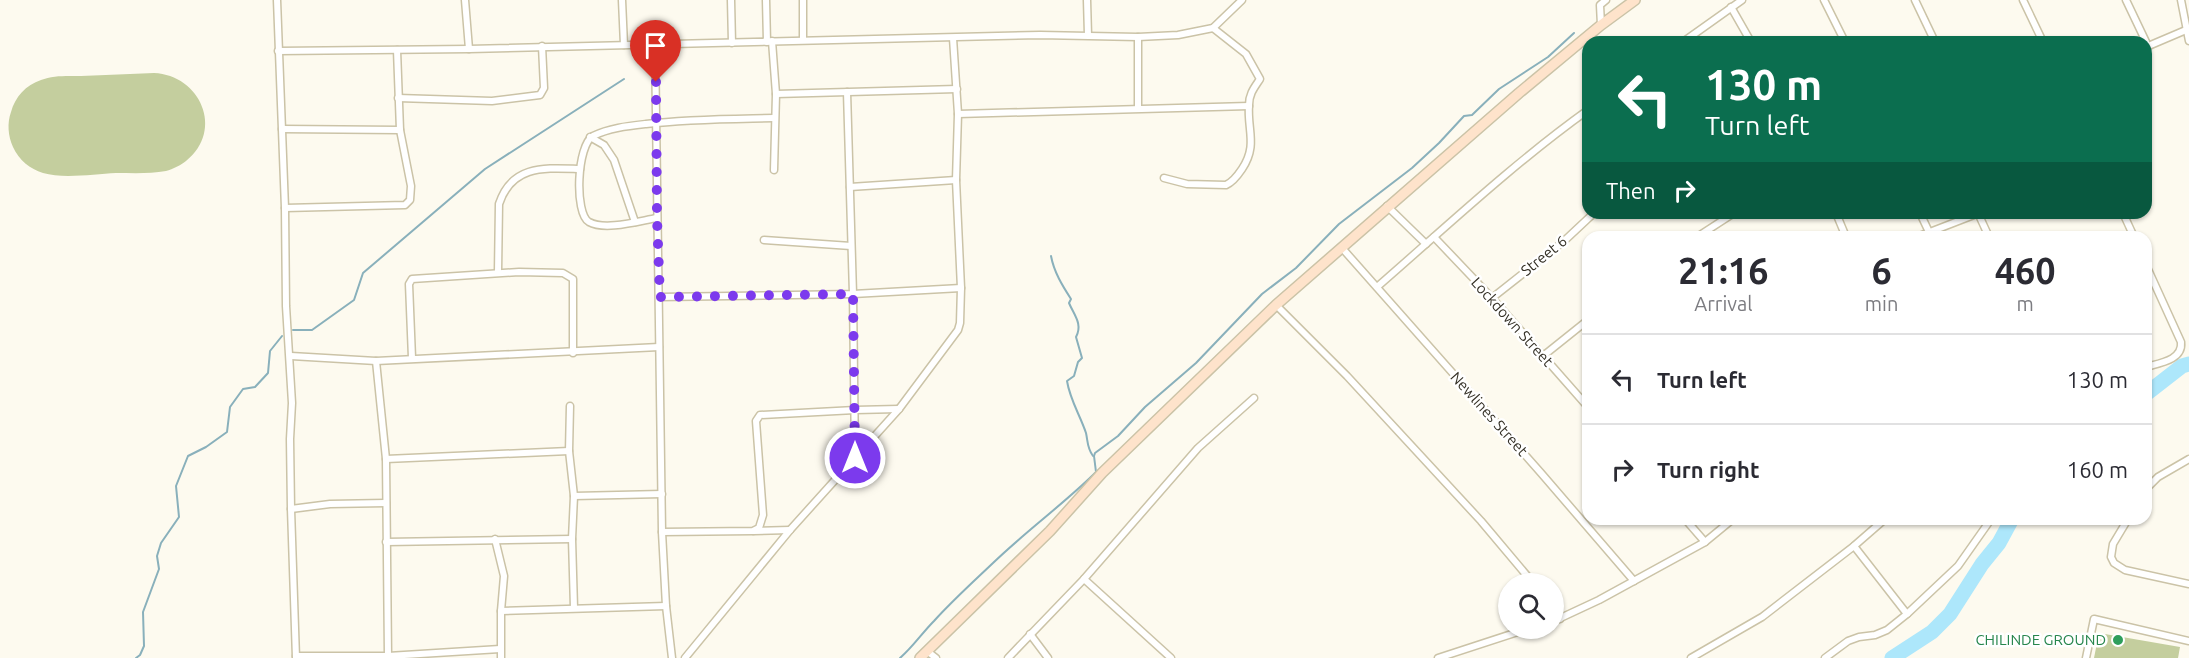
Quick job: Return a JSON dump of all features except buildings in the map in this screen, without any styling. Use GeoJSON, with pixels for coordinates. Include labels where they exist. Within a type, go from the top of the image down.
{"type":"FeatureCollection","features":[{"type":"Feature","properties":{"kind":"street"},"geometry":{"type":"LineString","coordinates":[[278,0],[286,306],[291,356],[291,509],[296,657],[419,656],[501,649]]}},
{"type":"Feature","properties":{"kind":"street"},"geometry":{"type":"LineString","coordinates":[[465,0],[469,49]]}},
{"type":"Feature","properties":{"kind":"street"},"geometry":{"type":"LineString","coordinates":[[622,0],[624,45]]}},
{"type":"Feature","properties":{"kind":"street"},"geometry":{"type":"LineString","coordinates":[[731,0],[732,43]]}},
{"type":"Feature","properties":{"kind":"street"},"geometry":{"type":"LineString","coordinates":[[766,0],[776,93],[774,170]]}},
{"type":"Feature","properties":{"kind":"street"},"geometry":{"type":"LineString","coordinates":[[803,0],[803,40]]}},
{"type":"Feature","properties":{"kind":"street"},"geometry":{"type":"LineString","coordinates":[[1087,0],[1088,35]]}},
{"type":"Feature","properties":{"kind":"street"},"geometry":{"type":"LineString","coordinates":[[278,51],[1178,35],[1213,28],[1242,0]]}},
{"type":"Feature","properties":{"kind":"street"},"geometry":{"type":"LineString","coordinates":[[1601,25],[1600,4],[1606,0]]}},
{"type":"Feature","properties":{"kind":"street"},"geometry":{"type":"LineString","coordinates":[[1588,36],[1635,0]]}},
{"type":"Feature","properties":{"kind":"street"},"geometry":{"type":"LineString","coordinates":[[1691,36],[1742,0]]}},
{"type":"Feature","properties":{"kind":"street"},"geometry":{"type":"LineString","coordinates":[[1824,0],[1842,36]]}},
{"type":"Feature","properties":{"kind":"street"},"geometry":{"type":"LineString","coordinates":[[1916,0],[1932,36]]}},
{"type":"Feature","properties":{"kind":"street"},"geometry":{"type":"LineString","coordinates":[[2022,0],[2040,36]]}},
{"type":"Feature","properties":{"kind":"street"},"geometry":{"type":"LineString","coordinates":[[2126,0],[2143,36]]}},
{"type":"Feature","properties":{"kind":"street"},"geometry":{"type":"LineString","coordinates":[[2181,0],[2189,41]]}},
{"type":"Feature","properties":{"kind":"street"},"geometry":{"type":"LineString","coordinates":[[1731,7],[1748,36]]}},
{"type":"Feature","properties":{"kind":"street"},"geometry":{"type":"LineString","coordinates":[[1164,178],[1188,184],[1226,185],[1230,183],[1251,154],[1249,106],[1251,91],[1260,79],[1246,54],[1213,28]]}},
{"type":"Feature","properties":{"kind":"street"},"geometry":{"type":"LineString","coordinates":[[2152,42],[2186,30]]}},
{"type":"Feature","properties":{"kind":"street"},"geometry":{"type":"LineString","coordinates":[[1138,37],[1138,108]]}},
{"type":"Feature","properties":{"kind":"street"},"geometry":{"type":"LineString","coordinates":[[685,658],[790,530],[899,409],[956,337],[960,323],[961,288],[956,180],[958,114],[953,38]]}},
{"type":"Feature","properties":{"kind":"street"},"geometry":{"type":"LineString","coordinates":[[924,655],[1050,531],[1102,473],[1276,305],[1387,206],[1582,41]]}},
{"type":"Feature","properties":{"kind":"street"},"geometry":{"type":"LineString","coordinates":[[655,45],[662,532],[666,606],[672,658]]}},
{"type":"Feature","properties":{"kind":"street"},"geometry":{"type":"LineString","coordinates":[[398,98],[492,101],[540,95],[544,88],[543,46]]}},
{"type":"Feature","properties":{"kind":"street"},"geometry":{"type":"LineString","coordinates":[[285,208],[405,205],[410,200],[411,194],[400,130],[397,50]]}},
{"type":"Feature","properties":{"kind":"street"},"geometry":{"type":"LineString","coordinates":[[776,93],[957,89]]}},
{"type":"Feature","properties":{"kind":"street"},"geometry":{"type":"LineString","coordinates":[[847,92],[855,458]]}},
{"type":"Feature","properties":{"kind":"street"},"geometry":{"type":"LineString","coordinates":[[958,114],[1249,106]]}},
{"type":"Feature","properties":{"kind":"street"},"geometry":{"type":"LineString","coordinates":[[1377,287],[1558,131],[1582,114]]}},
{"type":"Feature","properties":{"kind":"street"},"geometry":{"type":"LineString","coordinates":[[657,218],[616,225],[588,222],[583,215],[580,168],[582,150],[590,138],[608,130],[657,123],[700,119],[774,118]]}},
{"type":"Feature","properties":{"kind":"street"},"geometry":{"type":"LineString","coordinates":[[282,129],[400,130]]}},
{"type":"Feature","properties":{"kind":"street"},"geometry":{"type":"LineString","coordinates":[[590,138],[604,145],[614,160],[635,222]]}},
{"type":"Feature","properties":{"kind":"street"},"geometry":{"type":"LineString","coordinates":[[498,272],[499,204],[510,185],[521,175],[535,169],[580,168]]}},
{"type":"Feature","properties":{"kind":"street"},"geometry":{"type":"LineString","coordinates":[[850,187],[956,180]]}},
{"type":"Feature","properties":{"kind":"street"},"geometry":{"type":"LineString","coordinates":[[1387,206],[1426,244]]}},
{"type":"Feature","properties":{"kind":"street","name":"Street 6"},"geometry":{"type":"LineString","coordinates":[[1492,298],[1563,242],[1588,219]]}},
{"type":"Feature","properties":{"kind":"street"},"geometry":{"type":"LineString","coordinates":[[1706,231],[1725,219]]}},
{"type":"Feature","properties":{"kind":"street"},"geometry":{"type":"LineString","coordinates":[[1932,231],[1963,219]]}},
{"type":"Feature","properties":{"kind":"street","name":"Lockdown Street"},"geometry":{"type":"LineString","coordinates":[[1434,237],[1492,298],[1582,400]]}},
{"type":"Feature","properties":{"kind":"street"},"geometry":{"type":"LineString","coordinates":[[764,240],[851,246]]}},
{"type":"Feature","properties":{"kind":"street","name":"Newlines Street"},"geometry":{"type":"LineString","coordinates":[[1342,248],[1582,520]]}},
{"type":"Feature","properties":{"kind":"street"},"geometry":{"type":"LineString","coordinates":[[412,358],[409,284],[412,279],[498,272],[562,273],[573,279],[573,353]]}},
{"type":"Feature","properties":{"kind":"street"},"geometry":{"type":"LineString","coordinates":[[2152,278],[2181,348],[2172,359],[2152,365]]}},
{"type":"Feature","properties":{"kind":"street"},"geometry":{"type":"LineString","coordinates":[[660,297],[853,294],[961,288]]}},
{"type":"Feature","properties":{"kind":"street"},"geometry":{"type":"LineString","coordinates":[[1276,305],[1347,376],[1481,521],[1525,573]]}},
{"type":"Feature","properties":{"kind":"street"},"geometry":{"type":"LineString","coordinates":[[1543,356],[1582,325]]}},
{"type":"Feature","properties":{"kind":"street"},"geometry":{"type":"LineString","coordinates":[[291,356],[376,361],[659,347]]}},
{"type":"Feature","properties":{"kind":"street"},"geometry":{"type":"LineString","coordinates":[[376,361],[386,459],[388,656]]}},
{"type":"Feature","properties":{"kind":"street"},"geometry":{"type":"LineString","coordinates":[[1008,658],[1084,579],[1198,448],[1254,398]]}},
{"type":"Feature","properties":{"kind":"street"},"geometry":{"type":"LineString","coordinates":[[570,406],[569,451],[574,496],[572,539],[574,608]]}},
{"type":"Feature","properties":{"kind":"street"},"geometry":{"type":"LineString","coordinates":[[753,531],[759,528],[763,515],[757,417],[760,415],[899,409]]}},
{"type":"Feature","properties":{"kind":"street"},"geometry":{"type":"LineString","coordinates":[[386,459],[569,451]]}},
{"type":"Feature","properties":{"kind":"street"},"geometry":{"type":"LineString","coordinates":[[2152,483],[2189,459]]}},
{"type":"Feature","properties":{"kind":"street"},"geometry":{"type":"LineString","coordinates":[[574,496],[662,494]]}},
{"type":"Feature","properties":{"kind":"street"},"geometry":{"type":"LineString","coordinates":[[291,509],[330,504],[386,503]]}},
{"type":"Feature","properties":{"kind":"street","name":"Newlines Street"},"geometry":{"type":"LineString","coordinates":[[1586,525],[1634,581]]}},
{"type":"Feature","properties":{"kind":"street"},"geometry":{"type":"LineString","coordinates":[[1690,525],[1705,542]]}},
{"type":"Feature","properties":{"kind":"street"},"geometry":{"type":"LineString","coordinates":[[1564,616],[1705,542],[1726,525]]}},
{"type":"Feature","properties":{"kind":"street"},"geometry":{"type":"LineString","coordinates":[[1691,658],[1762,617],[1878,525]]}},
{"type":"Feature","properties":{"kind":"street"},"geometry":{"type":"LineString","coordinates":[[1825,658],[1859,636],[1875,635],[1887,630],[1907,614],[1958,566],[1987,525]]}},
{"type":"Feature","properties":{"kind":"street"},"geometry":{"type":"LineString","coordinates":[[2124,525],[2113,543],[2111,557],[2114,563],[2125,570],[2189,584]]}},
{"type":"Feature","properties":{"kind":"street"},"geometry":{"type":"LineString","coordinates":[[662,532],[790,530]]}},
{"type":"Feature","properties":{"kind":"street"},"geometry":{"type":"LineString","coordinates":[[495,539],[504,576],[501,658]]}},
{"type":"Feature","properties":{"kind":"street"},"geometry":{"type":"LineString","coordinates":[[386,542],[572,539]]}},
{"type":"Feature","properties":{"kind":"street"},"geometry":{"type":"LineString","coordinates":[[1854,546],[1907,614]]}},
{"type":"Feature","properties":{"kind":"street"},"geometry":{"type":"LineString","coordinates":[[1084,579],[1171,658]]}},
{"type":"Feature","properties":{"kind":"street"},"geometry":{"type":"LineString","coordinates":[[501,611],[666,606]]}},
{"type":"Feature","properties":{"kind":"street"},"geometry":{"type":"LineString","coordinates":[[2086,658],[2094,619],[2189,641]]}},
{"type":"Feature","properties":{"kind":"street"},"geometry":{"type":"LineString","coordinates":[[1030,634],[1048,658]]}},
{"type":"Feature","properties":{"kind":"street"},"geometry":{"type":"LineString","coordinates":[[1438,658],[1498,638]]}},
{"type":"Feature","properties":{"kind":"street"},"geometry":{"type":"LineString","coordinates":[[924,655],[936,658]]}},
{"type":"Feature","properties":{"kind":"green space"},"geometry":{"type":"Polygon","coordinates":[[[154,73],[170,76],[184,83],[195,94],[202,106],[205,120],[204,134],[198,148],[179,165],[154,173],[60,176],[34,169],[15,152],[9,134],[10,116],[18,97],[36,82],[56,77],[154,73]]]}},
{"type":"Feature","properties":{"kind":"green space","name":"CHILINDE GROUND"},"geometry":{"type":"Polygon","coordinates":[[[2099,633],[2180,647],[2178,658],[2094,658],[2099,633]]]}},
{"type":"Feature","properties":{"kind":"waterway"},"geometry":{"type":"LineString","coordinates":[[900,658],[970,584],[1096,472],[1095,453],[1118,436],[1145,407],[1196,363],[1262,294],[1296,268],[1339,224],[1412,168],[1464,116],[1472,115],[1499,89],[1548,57],[1574,33]]}},
{"type":"Feature","properties":{"kind":"waterway"},"geometry":{"type":"LineString","coordinates":[[293,330],[312,330],[354,300],[363,273],[485,169],[624,79]]}},
{"type":"Feature","properties":{"kind":"waterway"},"geometry":{"type":"LineString","coordinates":[[1051,256],[1056,273],[1071,299],[1069,303],[1079,328],[1076,337],[1082,358],[1078,362],[1074,376],[1067,381],[1093,456]]}},
{"type":"Feature","properties":{"kind":"waterway"},"geometry":{"type":"LineString","coordinates":[[136,658],[144,646],[143,612],[159,569],[157,556],[161,543],[179,517],[176,486],[188,456],[227,432],[230,407],[243,389],[255,387],[268,373],[270,351],[282,336]]}},
{"type":"Feature","properties":{"kind":"waterway"},"geometry":{"type":"LineString","coordinates":[[2152,389],[2182,366],[2189,364]]}},
{"type":"Feature","properties":{"kind":"waterway"},"geometry":{"type":"LineString","coordinates":[[1892,658],[1932,632],[1950,614],[2009,525]]}},
{"type":"Feature","properties":{"kind":"place","name":"CHILINDE GROUND"},"geometry":{"type":"Point","coordinates":[2118,640]}},
{"type":"Feature","properties":{"kind":"route"},"geometry":{"type":"LineString","coordinates":[[656,82],[660,297],[853,294],[855,458]]}}]}
